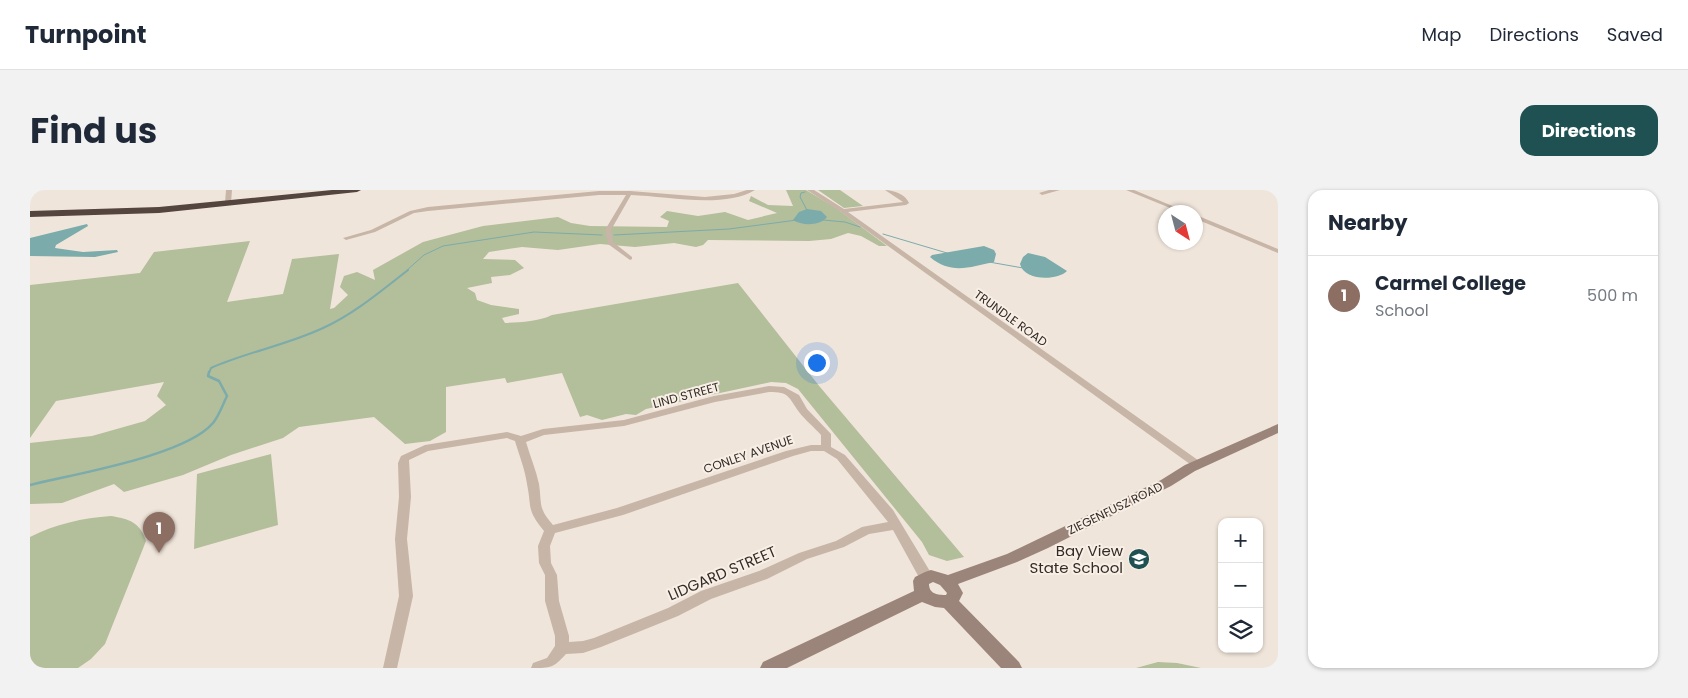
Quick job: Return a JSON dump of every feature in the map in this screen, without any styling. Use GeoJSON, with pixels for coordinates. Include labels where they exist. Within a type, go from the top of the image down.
{"type":"FeatureCollection","features":[{"type":"Feature","properties":{"kind":"highway"},"geometry":{"type":"LineString","coordinates":[[30,209],[126,208],[321,190]]}},
{"type":"Feature","properties":{"kind":"highway"},"geometry":{"type":"LineString","coordinates":[[30,214],[140,211],[229,197],[357,190]]}},
{"type":"Feature","properties":{"kind":"street"},"geometry":{"type":"LineString","coordinates":[[346,238],[373,231],[420,210],[599,193],[630,193],[705,200],[723,198],[752,190]]}},
{"type":"Feature","properties":{"kind":"street","name":"TRUNDLE ROAD"},"geometry":{"type":"LineString","coordinates":[[810,190],[843,211],[1198,465]]}},
{"type":"Feature","properties":{"kind":"street"},"geometry":{"type":"LineString","coordinates":[[843,211],[906,203],[905,200],[888,190]]}},
{"type":"Feature","properties":{"kind":"street"},"geometry":{"type":"LineString","coordinates":[[1042,193],[1057,190]]}},
{"type":"Feature","properties":{"kind":"street"},"geometry":{"type":"LineString","coordinates":[[1128,190],[1166,205]]}},
{"type":"Feature","properties":{"kind":"street"},"geometry":{"type":"LineString","coordinates":[[630,193],[608,230],[610,243],[630,258]]}},
{"type":"Feature","properties":{"kind":"street"},"geometry":{"type":"LineString","coordinates":[[1203,220],[1278,251]]}},
{"type":"Feature","properties":{"kind":"street","name":"LIND STREET"},"geometry":{"type":"LineString","coordinates":[[520,440],[543,432],[624,423],[714,399],[769,389],[780,389],[796,397],[804,410],[826,434],[828,440],[826,448]]}},
{"type":"Feature","properties":{"kind":"street","name":"ZIEGENFUSZ ROAD"},"geometry":{"type":"LineString","coordinates":[[948,582],[1043,544],[1166,483],[1198,465],[1278,428]]}},
{"type":"Feature","properties":{"kind":"street"},"geometry":{"type":"LineString","coordinates":[[390,668],[406,596],[402,539],[405,488],[403,463],[405,458],[425,448],[507,435],[520,440],[533,484],[535,508],[539,517],[550,530],[544,546],[545,563],[551,575],[552,601],[562,636],[562,648],[552,662],[538,668]]}},
{"type":"Feature","properties":{"kind":"street","name":"CONLEY AVENUE"},"geometry":{"type":"LineString","coordinates":[[550,530],[619,512],[790,453],[811,448],[826,448]]}},
{"type":"Feature","properties":{"kind":"street"},"geometry":{"type":"LineString","coordinates":[[826,448],[841,458],[889,513],[925,586],[935,601],[948,602],[1013,668]]}},
{"type":"Feature","properties":{"kind":"street","name":"LIDGARD STREET"},"geometry":{"type":"LineString","coordinates":[[562,648],[583,647],[596,643],[673,612],[706,595],[762,575],[803,556],[840,544],[866,530],[895,525]]}},
{"type":"Feature","properties":{"kind":"street"},"geometry":{"type":"LineString","coordinates":[[770,668],[925,586],[936,576],[948,582],[955,593],[954,597],[948,602]]}},
{"type":"Feature","properties":{"kind":"green space"},"geometry":{"type":"Polygon","coordinates":[[[786,190],[806,190],[836,208],[887,246],[879,246],[861,236],[848,233],[831,239],[809,241],[708,240],[703,245],[696,247],[674,243],[635,247],[600,244],[558,250],[522,247],[489,252],[483,259],[515,260],[524,268],[510,275],[491,277],[492,283],[467,288],[475,293],[477,300],[491,305],[519,309],[519,314],[502,318],[505,323],[535,320],[552,315],[738,283],[820,387],[964,557],[947,561],[929,555],[922,542],[798,389],[786,383],[771,382],[646,409],[636,415],[626,414],[602,420],[587,415],[580,417],[562,373],[507,383],[505,378],[446,387],[446,432],[430,441],[405,444],[374,417],[299,427],[283,438],[231,455],[183,475],[124,492],[114,484],[62,503],[30,504],[30,443],[92,436],[145,421],[166,405],[157,396],[164,382],[56,401],[30,438],[30,285],[140,273],[154,252],[250,241],[227,302],[283,294],[292,259],[339,254],[330,309],[334,308],[348,295],[340,287],[344,276],[357,272],[375,280],[373,270],[423,242],[483,226],[558,217],[571,223],[590,226],[667,227],[669,221],[660,217],[667,211],[698,216],[725,212],[748,220],[777,213],[749,201],[751,196],[768,205],[793,206],[786,190]]]}},
{"type":"Feature","properties":{"kind":"green space"},"geometry":{"type":"Polygon","coordinates":[[[818,190],[840,190],[863,206],[844,208],[818,190]]]}},
{"type":"Feature","properties":{"kind":"green space"},"geometry":{"type":"Polygon","coordinates":[[[271,454],[278,525],[194,549],[197,474],[271,454]]]}},
{"type":"Feature","properties":{"kind":"green space"},"geometry":{"type":"Polygon","coordinates":[[[111,516],[133,522],[141,530],[146,541],[105,644],[91,659],[78,668],[30,668],[30,537],[69,522],[111,516]]]}},
{"type":"Feature","properties":{"kind":"green space"},"geometry":{"type":"Polygon","coordinates":[[[1158,662],[1177,663],[1201,668],[1136,668],[1158,662]]]}},
{"type":"Feature","properties":{"kind":"water"},"geometry":{"type":"Polygon","coordinates":[[[807,209],[821,211],[827,217],[820,222],[811,224],[793,220],[799,212],[807,209]]]}},
{"type":"Feature","properties":{"kind":"water"},"geometry":{"type":"Polygon","coordinates":[[[87,224],[88,226],[56,245],[55,248],[83,252],[117,250],[118,252],[95,257],[30,256],[30,238],[87,224]]]}},
{"type":"Feature","properties":{"kind":"water"},"geometry":{"type":"Polygon","coordinates":[[[984,246],[994,250],[996,254],[994,262],[953,268],[938,263],[930,257],[932,255],[984,246]]]}},
{"type":"Feature","properties":{"kind":"water"},"geometry":{"type":"Polygon","coordinates":[[[1028,253],[1045,257],[1067,271],[1056,277],[1049,278],[1028,274],[1020,264],[1023,257],[1028,253]]]}},
{"type":"Feature","properties":{"kind":"waterway"},"geometry":{"type":"LineString","coordinates":[[805,192],[801,193],[800,197],[808,212]]}},
{"type":"Feature","properties":{"kind":"waterway"},"geometry":{"type":"LineString","coordinates":[[614,235],[729,229],[797,220]]}},
{"type":"Feature","properties":{"kind":"waterway"},"geometry":{"type":"LineString","coordinates":[[823,220],[845,222],[860,227]]}},
{"type":"Feature","properties":{"kind":"waterway"},"geometry":{"type":"LineString","coordinates":[[406,271],[424,255],[443,246],[534,232],[602,235]]}},
{"type":"Feature","properties":{"kind":"waterway"},"geometry":{"type":"LineString","coordinates":[[883,234],[947,253]]}},
{"type":"Feature","properties":{"kind":"waterway"},"geometry":{"type":"LineString","coordinates":[[989,262],[1023,268]]}},
{"type":"Feature","properties":{"kind":"waterway"},"geometry":{"type":"LineString","coordinates":[[209,373],[211,368],[225,362],[309,334],[346,316],[408,270]]}},
{"type":"Feature","properties":{"kind":"waterway"},"geometry":{"type":"LineString","coordinates":[[30,485],[128,462],[179,445],[199,435],[213,423],[227,396],[219,381],[208,376],[209,372]]}},
{"type":"Feature","properties":{"kind":"place","name":"Carmel College"},"geometry":{"type":"Point","coordinates":[159,553]}},
{"type":"Feature","properties":{"kind":"place","name":"Bay View State School"},"geometry":{"type":"Point","coordinates":[1139,559]}}]}
